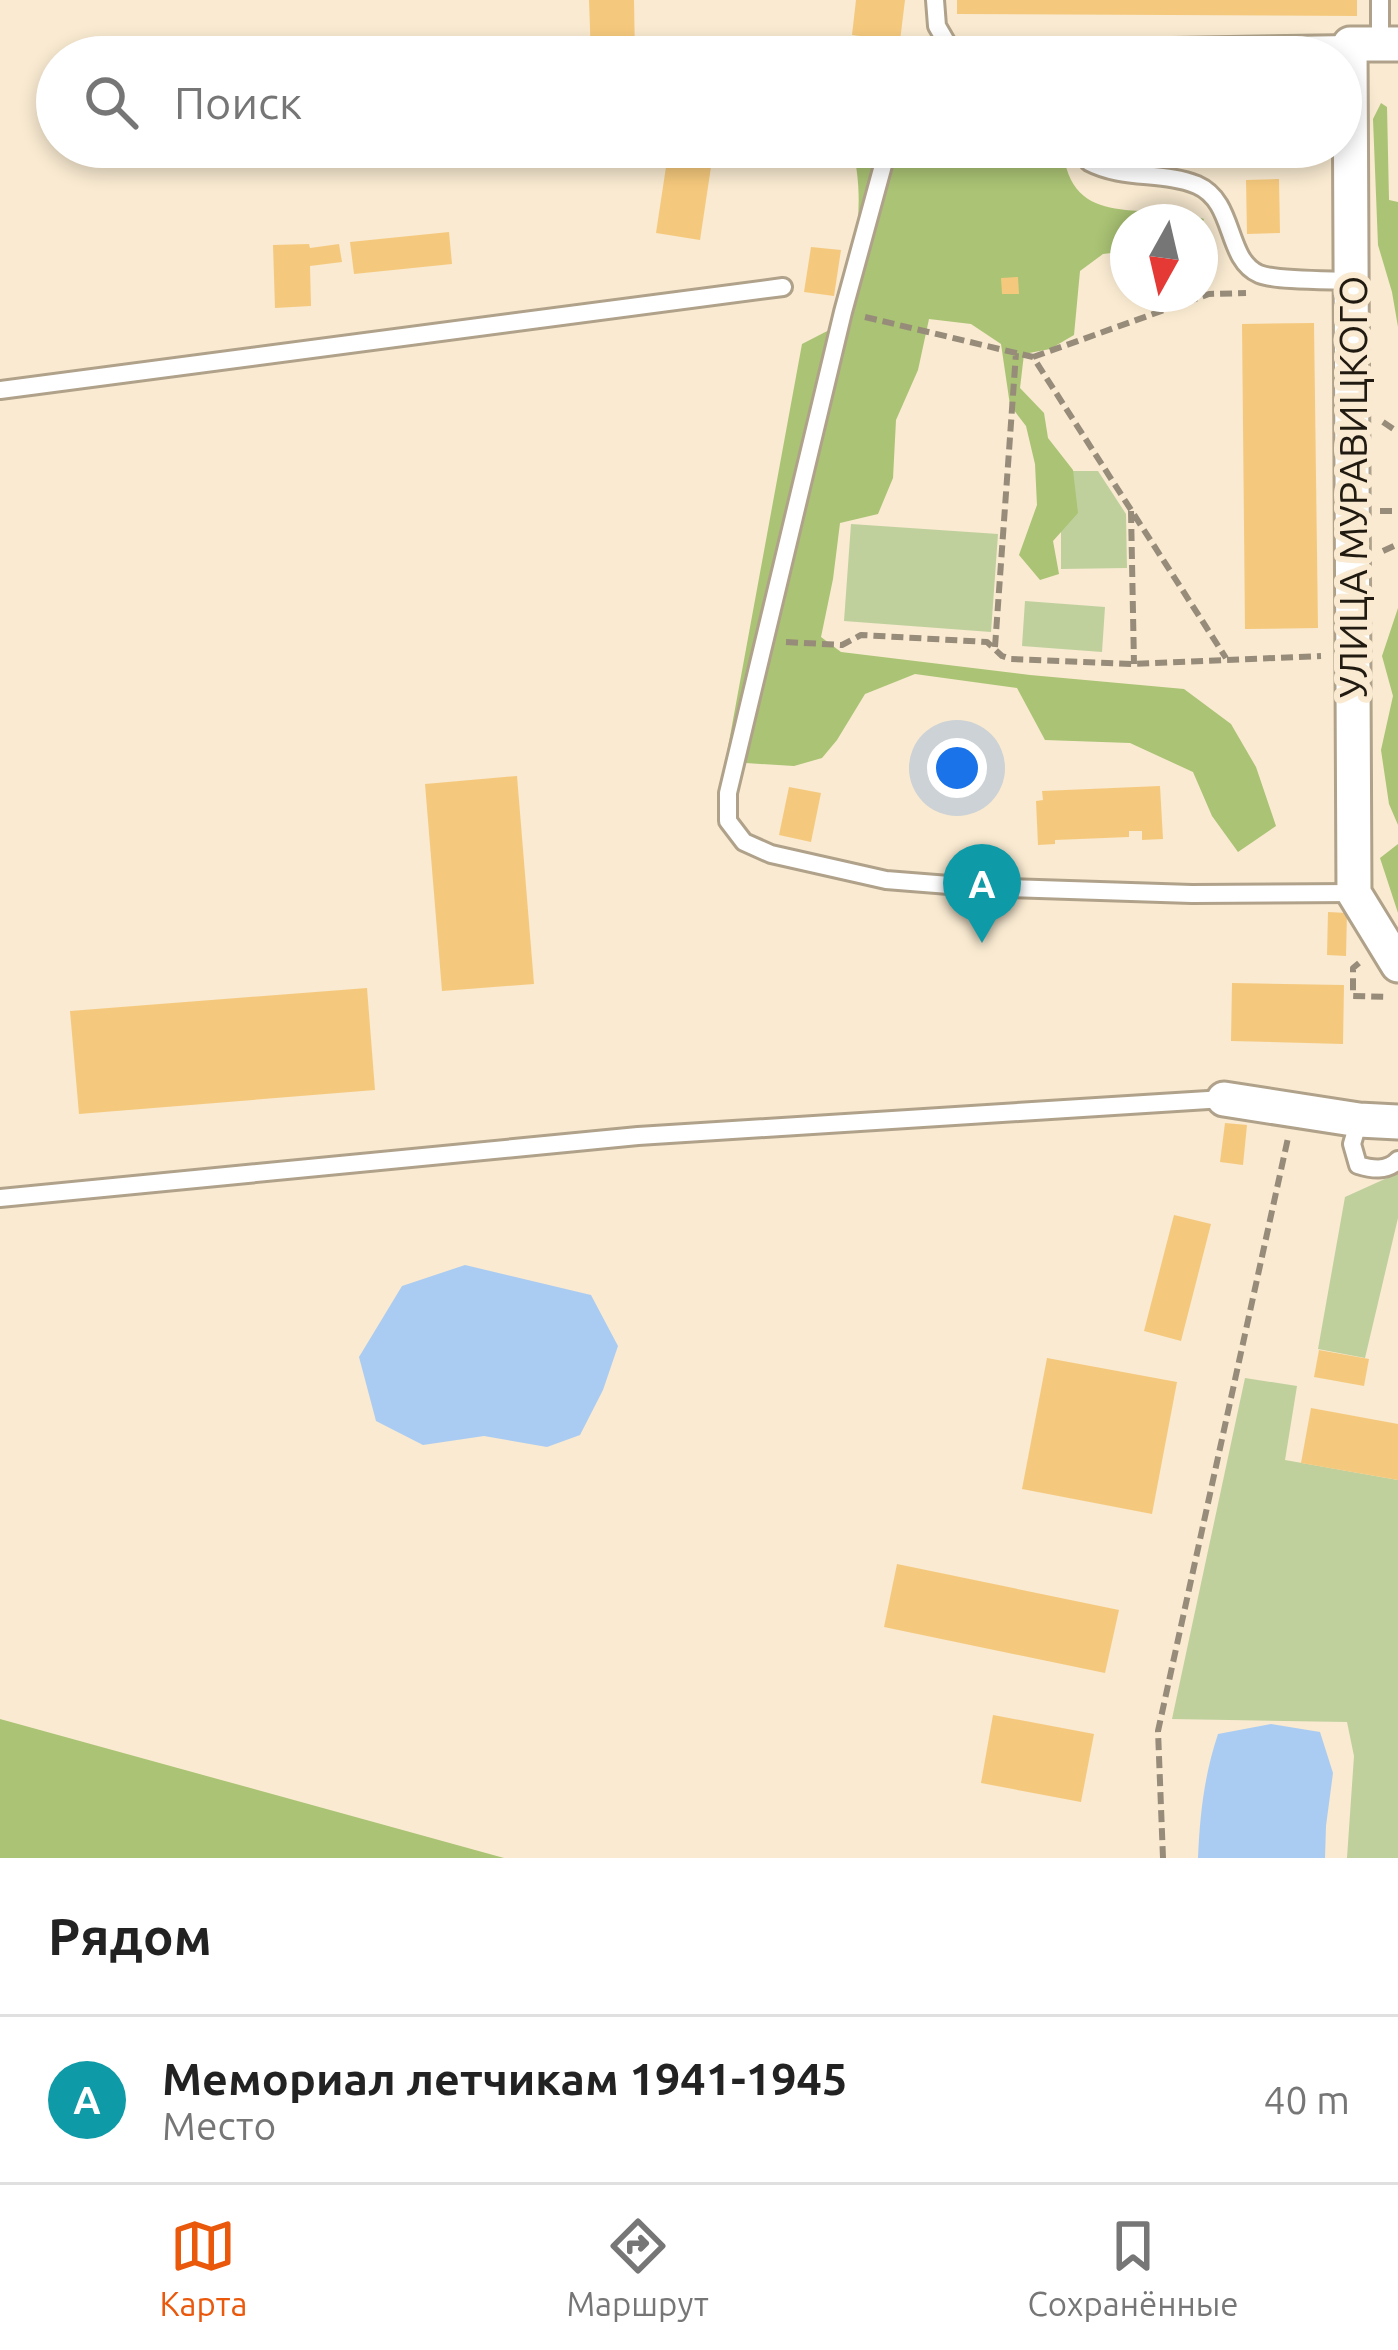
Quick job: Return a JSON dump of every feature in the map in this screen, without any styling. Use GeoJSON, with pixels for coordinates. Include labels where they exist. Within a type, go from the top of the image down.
{"type":"FeatureCollection","features":[{"type":"Feature","properties":{"kind":"street","name":"УЛИЦА МУРАВИЦКОГО"},"geometry":{"type":"LineString","coordinates":[[1354,893],[1351,281],[1376,44]]}},
{"type":"Feature","properties":{"kind":"street"},"geometry":{"type":"LineString","coordinates":[[1354,893],[1398,965]]}},
{"type":"Feature","properties":{"kind":"street"},"geometry":{"type":"LineString","coordinates":[[1224,1099],[1398,1123]]}},
{"type":"Feature","properties":{"kind":"lane"},"geometry":{"type":"LineString","coordinates":[[935,0],[943,36]]}},
{"type":"Feature","properties":{"kind":"lane"},"geometry":{"type":"LineString","coordinates":[[1376,44],[1380,0]]}},
{"type":"Feature","properties":{"kind":"lane"},"geometry":{"type":"LineString","coordinates":[[882,168],[764,640],[728,793],[728,821],[744,842],[770,854],[886,880],[1192,894],[1354,893]]}},
{"type":"Feature","properties":{"kind":"lane"},"geometry":{"type":"LineString","coordinates":[[1100,168],[1200,186],[1218,200],[1245,265],[1262,275],[1351,281]]}},
{"type":"Feature","properties":{"kind":"lane"},"geometry":{"type":"LineString","coordinates":[[0,390],[783,286]]}},
{"type":"Feature","properties":{"kind":"lane"},"geometry":{"type":"LineString","coordinates":[[0,1198],[638,1136],[1224,1099]]}},
{"type":"Feature","properties":{"kind":"lane"},"geometry":{"type":"LineString","coordinates":[[1359,1120],[1352,1144],[1358,1165],[1374,1170],[1393,1166],[1398,1160]]}},
{"type":"Feature","properties":{"kind":"path"},"geometry":{"type":"LineString","coordinates":[[843,312],[1033,357],[1209,294],[1256,293]]}},
{"type":"Feature","properties":{"kind":"path"},"geometry":{"type":"LineString","coordinates":[[995,647],[1016,353]]}},
{"type":"Feature","properties":{"kind":"path"},"geometry":{"type":"LineString","coordinates":[[1033,357],[1226,658]]}},
{"type":"Feature","properties":{"kind":"path"},"geometry":{"type":"LineString","coordinates":[[1131,510],[1134,664]]}},
{"type":"Feature","properties":{"kind":"path"},"geometry":{"type":"LineString","coordinates":[[764,640],[842,645],[861,635],[987,643],[1011,659],[1134,664],[1353,656]]}},
{"type":"Feature","properties":{"kind":"path"},"geometry":{"type":"LineString","coordinates":[[1163,1858],[1158,1731],[1294,1111]]}},
{"type":"Feature","properties":{"kind":"green space"},"geometry":{"type":"Polygon","coordinates":[[[1381,103],[1387,107],[1389,200],[1398,202],[1398,327],[1378,245],[1373,119],[1381,103]]]}},
{"type":"Feature","properties":{"kind":"green space"},"geometry":{"type":"Polygon","coordinates":[[[857,168],[1068,168],[1080,192],[1110,207],[1110,253],[1080,271],[1074,335],[1050,349],[1024,354],[1020,388],[1044,413],[1048,438],[1073,470],[1078,513],[1053,541],[1059,574],[1040,580],[1019,555],[1037,505],[1035,464],[1026,426],[1010,405],[1001,344],[971,324],[929,319],[918,370],[896,420],[893,478],[878,514],[840,523],[821,637],[841,652],[1184,689],[1231,724],[1256,767],[1276,826],[1238,852],[1212,816],[1193,772],[1130,743],[1045,740],[1017,688],[915,674],[865,694],[822,758],[794,766],[746,763],[737,781],[724,769],[802,344],[839,325],[859,192],[857,168]]]}},
{"type":"Feature","properties":{"kind":"green space"},"geometry":{"type":"Polygon","coordinates":[[[1061,471],[1098,471],[1126,514],[1127,568],[1061,569],[1061,471]]]}},
{"type":"Feature","properties":{"kind":"green space"},"geometry":{"type":"Polygon","coordinates":[[[851,524],[998,534],[991,632],[844,621],[851,524]]]}},
{"type":"Feature","properties":{"kind":"green space"},"geometry":{"type":"Polygon","coordinates":[[[1025,601],[1105,607],[1102,652],[1022,646],[1025,601]]]}},
{"type":"Feature","properties":{"kind":"green space"},"geometry":{"type":"Polygon","coordinates":[[[1398,608],[1398,825],[1389,804],[1381,750],[1393,696],[1382,656],[1398,608]]]}},
{"type":"Feature","properties":{"kind":"green space"},"geometry":{"type":"Polygon","coordinates":[[[1398,844],[1398,913],[1380,858],[1398,844]]]}},
{"type":"Feature","properties":{"kind":"green space"},"geometry":{"type":"Polygon","coordinates":[[[1398,1173],[1398,1218],[1365,1358],[1318,1349],[1345,1197],[1398,1173]]]}},
{"type":"Feature","properties":{"kind":"green space"},"geometry":{"type":"Polygon","coordinates":[[[1245,1378],[1297,1386],[1285,1460],[1398,1480],[1398,1858],[1347,1858],[1354,1756],[1347,1722],[1172,1719],[1245,1378]]]}},
{"type":"Feature","properties":{"kind":"green space"},"geometry":{"type":"Polygon","coordinates":[[[0,1719],[504,1858],[0,1858],[0,1719]]]}},
{"type":"Feature","properties":{"kind":"water"},"geometry":{"type":"Polygon","coordinates":[[[465,1265],[591,1295],[618,1346],[580,1435],[547,1447],[484,1436],[423,1445],[376,1421],[359,1357],[402,1286],[465,1265]]]}},
{"type":"Feature","properties":{"kind":"water"},"geometry":{"type":"Polygon","coordinates":[[[1271,1724],[1320,1732],[1333,1773],[1325,1858],[1198,1858],[1204,1795],[1218,1734],[1271,1724]]]}},
{"type":"Feature","properties":{"kind":"building"},"geometry":{"type":"Polygon","coordinates":[[[589,0],[634,0],[635,36],[590,36],[589,0]]]}},
{"type":"Feature","properties":{"kind":"building"},"geometry":{"type":"Polygon","coordinates":[[[856,0],[905,0],[901,36],[852,35],[856,0]]]}},
{"type":"Feature","properties":{"kind":"building"},"geometry":{"type":"Polygon","coordinates":[[[957,0],[1357,0],[1357,16],[957,14],[957,0]]]}},
{"type":"Feature","properties":{"kind":"building"},"geometry":{"type":"Polygon","coordinates":[[[666,168],[711,168],[700,240],[656,233],[666,168]]]}},
{"type":"Feature","properties":{"kind":"building"},"geometry":{"type":"Polygon","coordinates":[[[1279,179],[1280,233],[1247,234],[1246,180],[1279,179]]]}},
{"type":"Feature","properties":{"kind":"building"},"geometry":{"type":"Polygon","coordinates":[[[449,232],[452,264],[354,274],[350,242],[449,232]]]}},
{"type":"Feature","properties":{"kind":"building"},"geometry":{"type":"Polygon","coordinates":[[[309,244],[310,248],[339,244],[342,262],[310,266],[311,306],[275,308],[273,245],[309,244]]]}},
{"type":"Feature","properties":{"kind":"building"},"geometry":{"type":"Polygon","coordinates":[[[811,247],[841,250],[834,296],[804,292],[811,247]]]}},
{"type":"Feature","properties":{"kind":"building"},"geometry":{"type":"Polygon","coordinates":[[[1018,277],[1019,294],[1002,294],[1001,278],[1018,277]]]}},
{"type":"Feature","properties":{"kind":"building"},"geometry":{"type":"Polygon","coordinates":[[[1314,323],[1318,628],[1245,629],[1242,324],[1314,323]]]}},
{"type":"Feature","properties":{"kind":"building"},"geometry":{"type":"Polygon","coordinates":[[[517,776],[534,984],[442,991],[425,784],[517,776]]]}},
{"type":"Feature","properties":{"kind":"building"},"geometry":{"type":"Polygon","coordinates":[[[1160,786],[1163,839],[1142,840],[1142,831],[1129,831],[1129,837],[1038,845],[1036,801],[1043,800],[1042,791],[1160,786]]]}},
{"type":"Feature","properties":{"kind":"building"},"geometry":{"type":"Polygon","coordinates":[[[789,787],[821,793],[811,842],[779,835],[789,787]]]}},
{"type":"Feature","properties":{"kind":"building"},"geometry":{"type":"Polygon","coordinates":[[[1328,912],[1347,913],[1346,956],[1327,955],[1328,912]]]}},
{"type":"Feature","properties":{"kind":"building"},"geometry":{"type":"Polygon","coordinates":[[[1232,983],[1344,985],[1343,1044],[1231,1041],[1232,983]]]}},
{"type":"Feature","properties":{"kind":"building"},"geometry":{"type":"Polygon","coordinates":[[[367,988],[375,1090],[79,1114],[70,1011],[367,988]]]}},
{"type":"Feature","properties":{"kind":"building"},"geometry":{"type":"Polygon","coordinates":[[[1225,1123],[1247,1125],[1243,1165],[1220,1162],[1225,1123]]]}},
{"type":"Feature","properties":{"kind":"building"},"geometry":{"type":"Polygon","coordinates":[[[1174,1215],[1211,1224],[1181,1341],[1144,1331],[1174,1215]]]}},
{"type":"Feature","properties":{"kind":"building"},"geometry":{"type":"Polygon","coordinates":[[[1319,1350],[1369,1359],[1364,1386],[1314,1377],[1319,1350]]]}},
{"type":"Feature","properties":{"kind":"building"},"geometry":{"type":"Polygon","coordinates":[[[1047,1358],[1177,1382],[1152,1514],[1022,1489],[1047,1358]]]}},
{"type":"Feature","properties":{"kind":"building"},"geometry":{"type":"Polygon","coordinates":[[[1311,1408],[1398,1424],[1398,1480],[1301,1463],[1311,1408]]]}},
{"type":"Feature","properties":{"kind":"building"},"geometry":{"type":"Polygon","coordinates":[[[897,1564],[1119,1610],[1105,1673],[884,1627],[897,1564]]]}},
{"type":"Feature","properties":{"kind":"building"},"geometry":{"type":"Polygon","coordinates":[[[993,1715],[1094,1734],[1081,1802],[981,1783],[993,1715]]]}},
{"type":"Feature","properties":{"kind":"place","name":"Мемориал летчикам 1941-1945"},"geometry":{"type":"Point","coordinates":[982,943]}}]}
